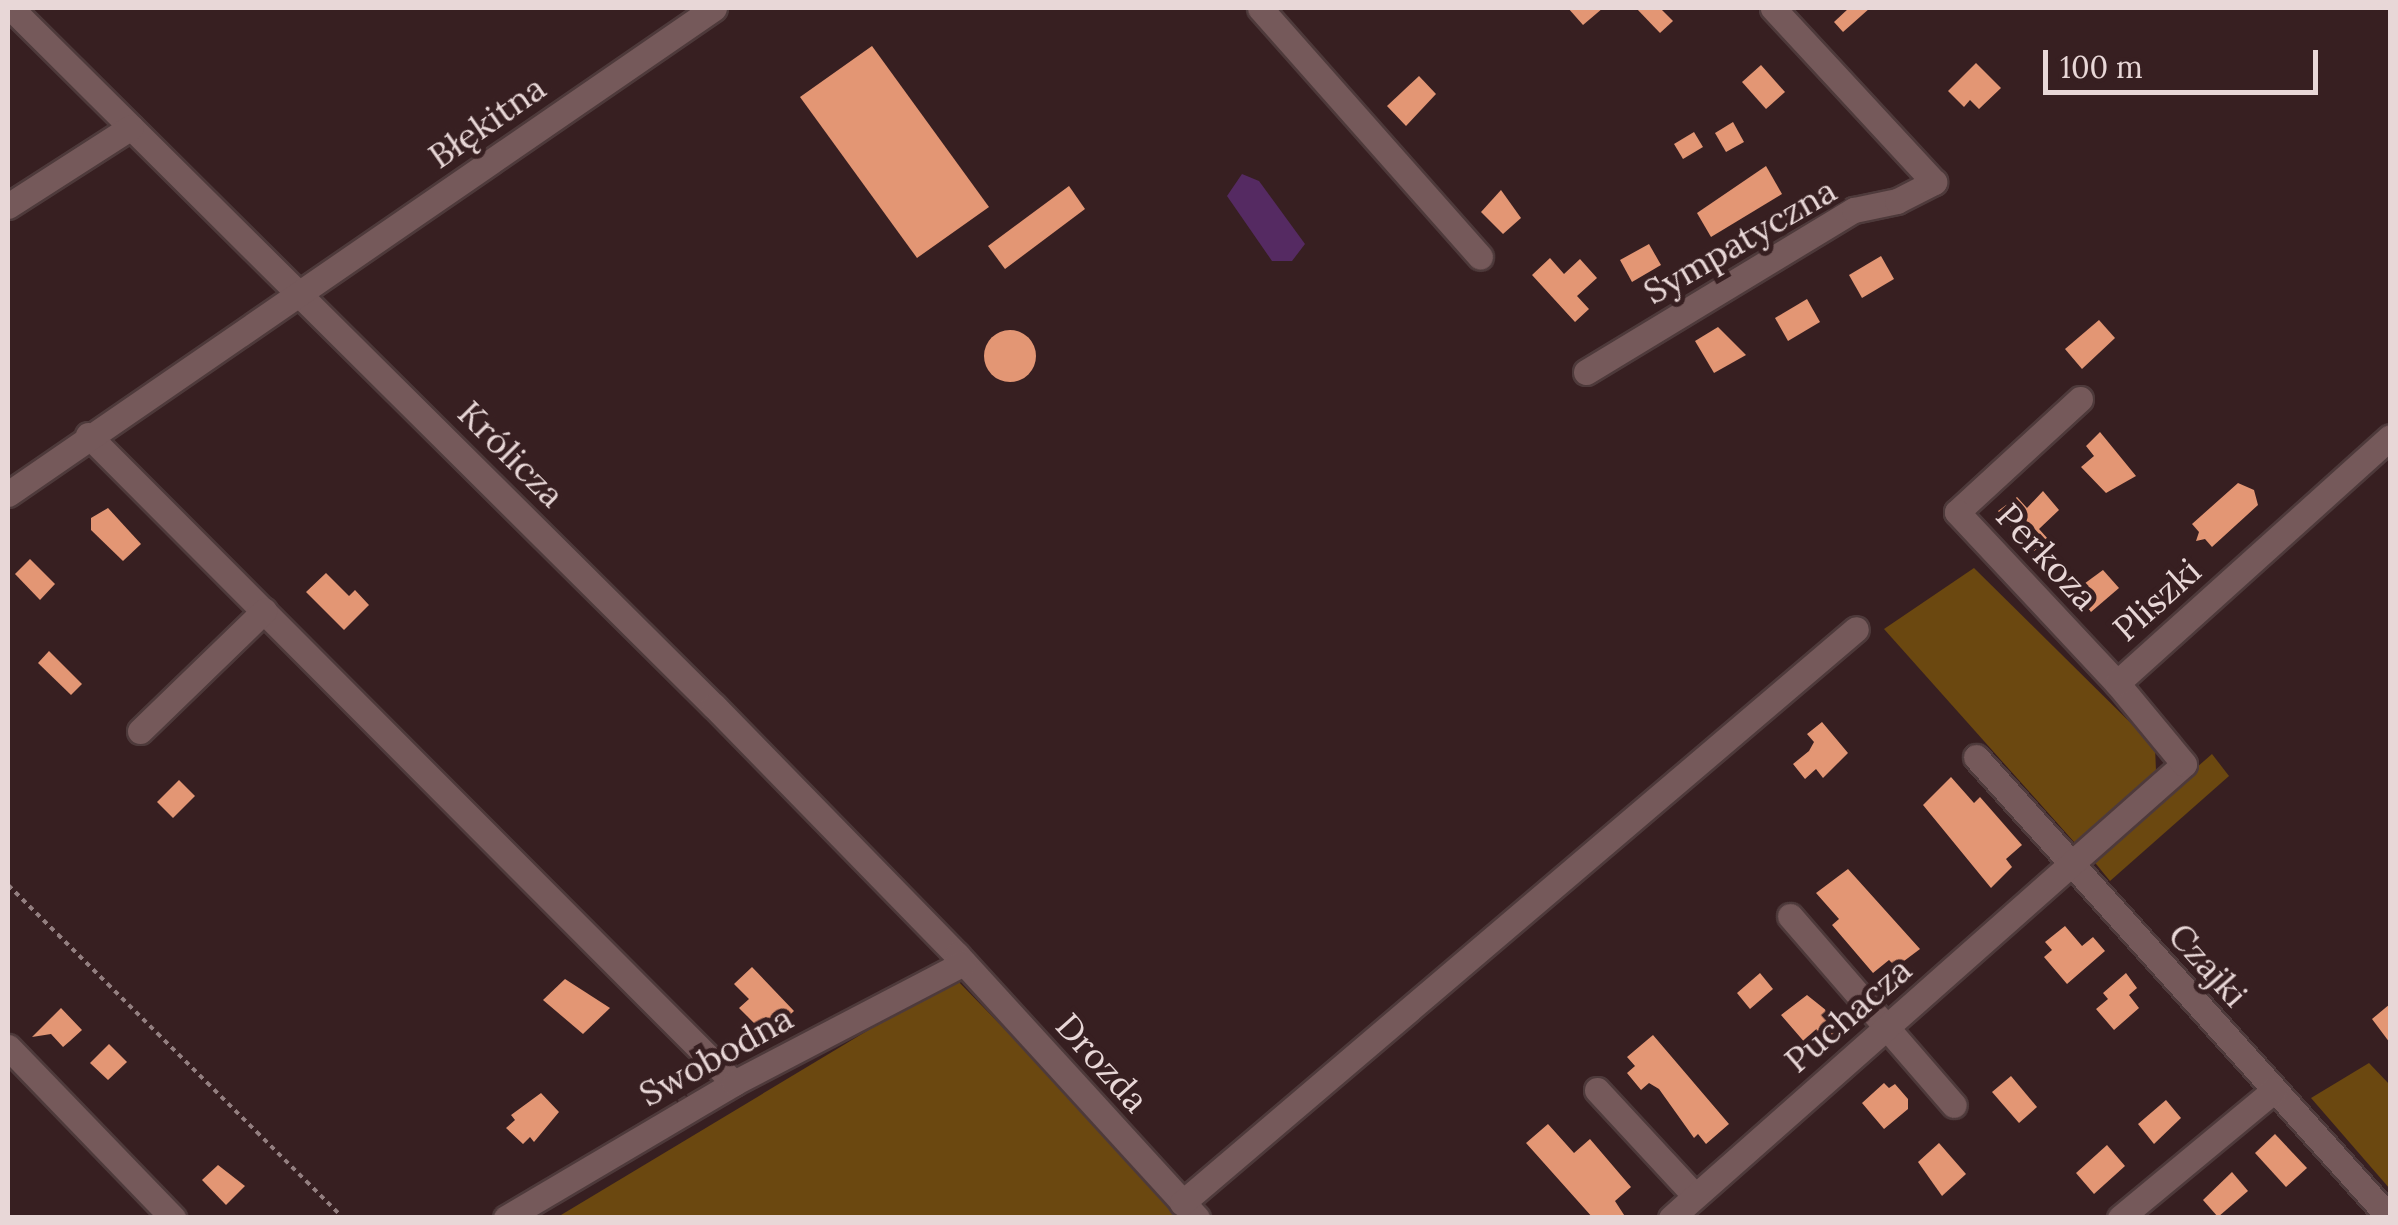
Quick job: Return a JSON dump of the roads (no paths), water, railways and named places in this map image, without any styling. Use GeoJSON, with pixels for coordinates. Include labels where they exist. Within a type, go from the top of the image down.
{"type":"FeatureCollection","features":[{"type":"Feature","properties":{"kind":"street","name":"Królicza"},"geometry":{"type":"LineString","coordinates":[[11,8],[960,959]]}},
{"type":"Feature","properties":{"kind":"street","name":"Błękitna"},"geometry":{"type":"LineString","coordinates":[[8,494],[88,435],[714,8]]}},
{"type":"Feature","properties":{"kind":"street"},"geometry":{"type":"LineString","coordinates":[[1260,8],[1480,257]]}},
{"type":"Feature","properties":{"kind":"street","name":"Sympatyczna"},"geometry":{"type":"LineString","coordinates":[[1586,372],[1854,210],[1896,202],[1934,182],[1772,8]]}},
{"type":"Feature","properties":{"kind":"street"},"geometry":{"type":"LineString","coordinates":[[8,206],[131,126]]}},
{"type":"Feature","properties":{"kind":"street","name":"Perkoza"},"geometry":{"type":"LineString","coordinates":[[2080,399],[1957,512],[2117,684]]}},
{"type":"Feature","properties":{"kind":"street"},"geometry":{"type":"LineString","coordinates":[[88,435],[734,1083]]}},
{"type":"Feature","properties":{"kind":"street","name":"Pliszki"},"geometry":{"type":"LineString","coordinates":[[2072,866],[2184,764],[2117,684],[2390,436]]}},
{"type":"Feature","properties":{"kind":"street"},"geometry":{"type":"LineString","coordinates":[[140,731],[264,612]]}},
{"type":"Feature","properties":{"kind":"street"},"geometry":{"type":"LineString","coordinates":[[1190,1210],[1856,629]]}},
{"type":"Feature","properties":{"kind":"street","name":"Czajki"},"geometry":{"type":"LineString","coordinates":[[1976,757],[2390,1218]]}},
{"type":"Feature","properties":{"kind":"street","name":"Puchacza"},"geometry":{"type":"LineString","coordinates":[[1671,1218],[2072,866]]}},
{"type":"Feature","properties":{"kind":"street"},"geometry":{"type":"LineString","coordinates":[[1790,916],[1954,1104]]}},
{"type":"Feature","properties":{"kind":"street","name":"Swobodna"},"geometry":{"type":"LineString","coordinates":[[506,1218],[734,1083],[960,959]]}},
{"type":"Feature","properties":{"kind":"street","name":"Drozda"},"geometry":{"type":"LineString","coordinates":[[960,959],[1190,1210]]}},
{"type":"Feature","properties":{"kind":"street"},"geometry":{"type":"LineString","coordinates":[[8,1047],[173,1218]]}},
{"type":"Feature","properties":{"kind":"street"},"geometry":{"type":"LineString","coordinates":[[1597,1090],[1695,1196]]}},
{"type":"Feature","properties":{"kind":"street"},"geometry":{"type":"LineString","coordinates":[[2120,1218],[2274,1090]]}}]}
